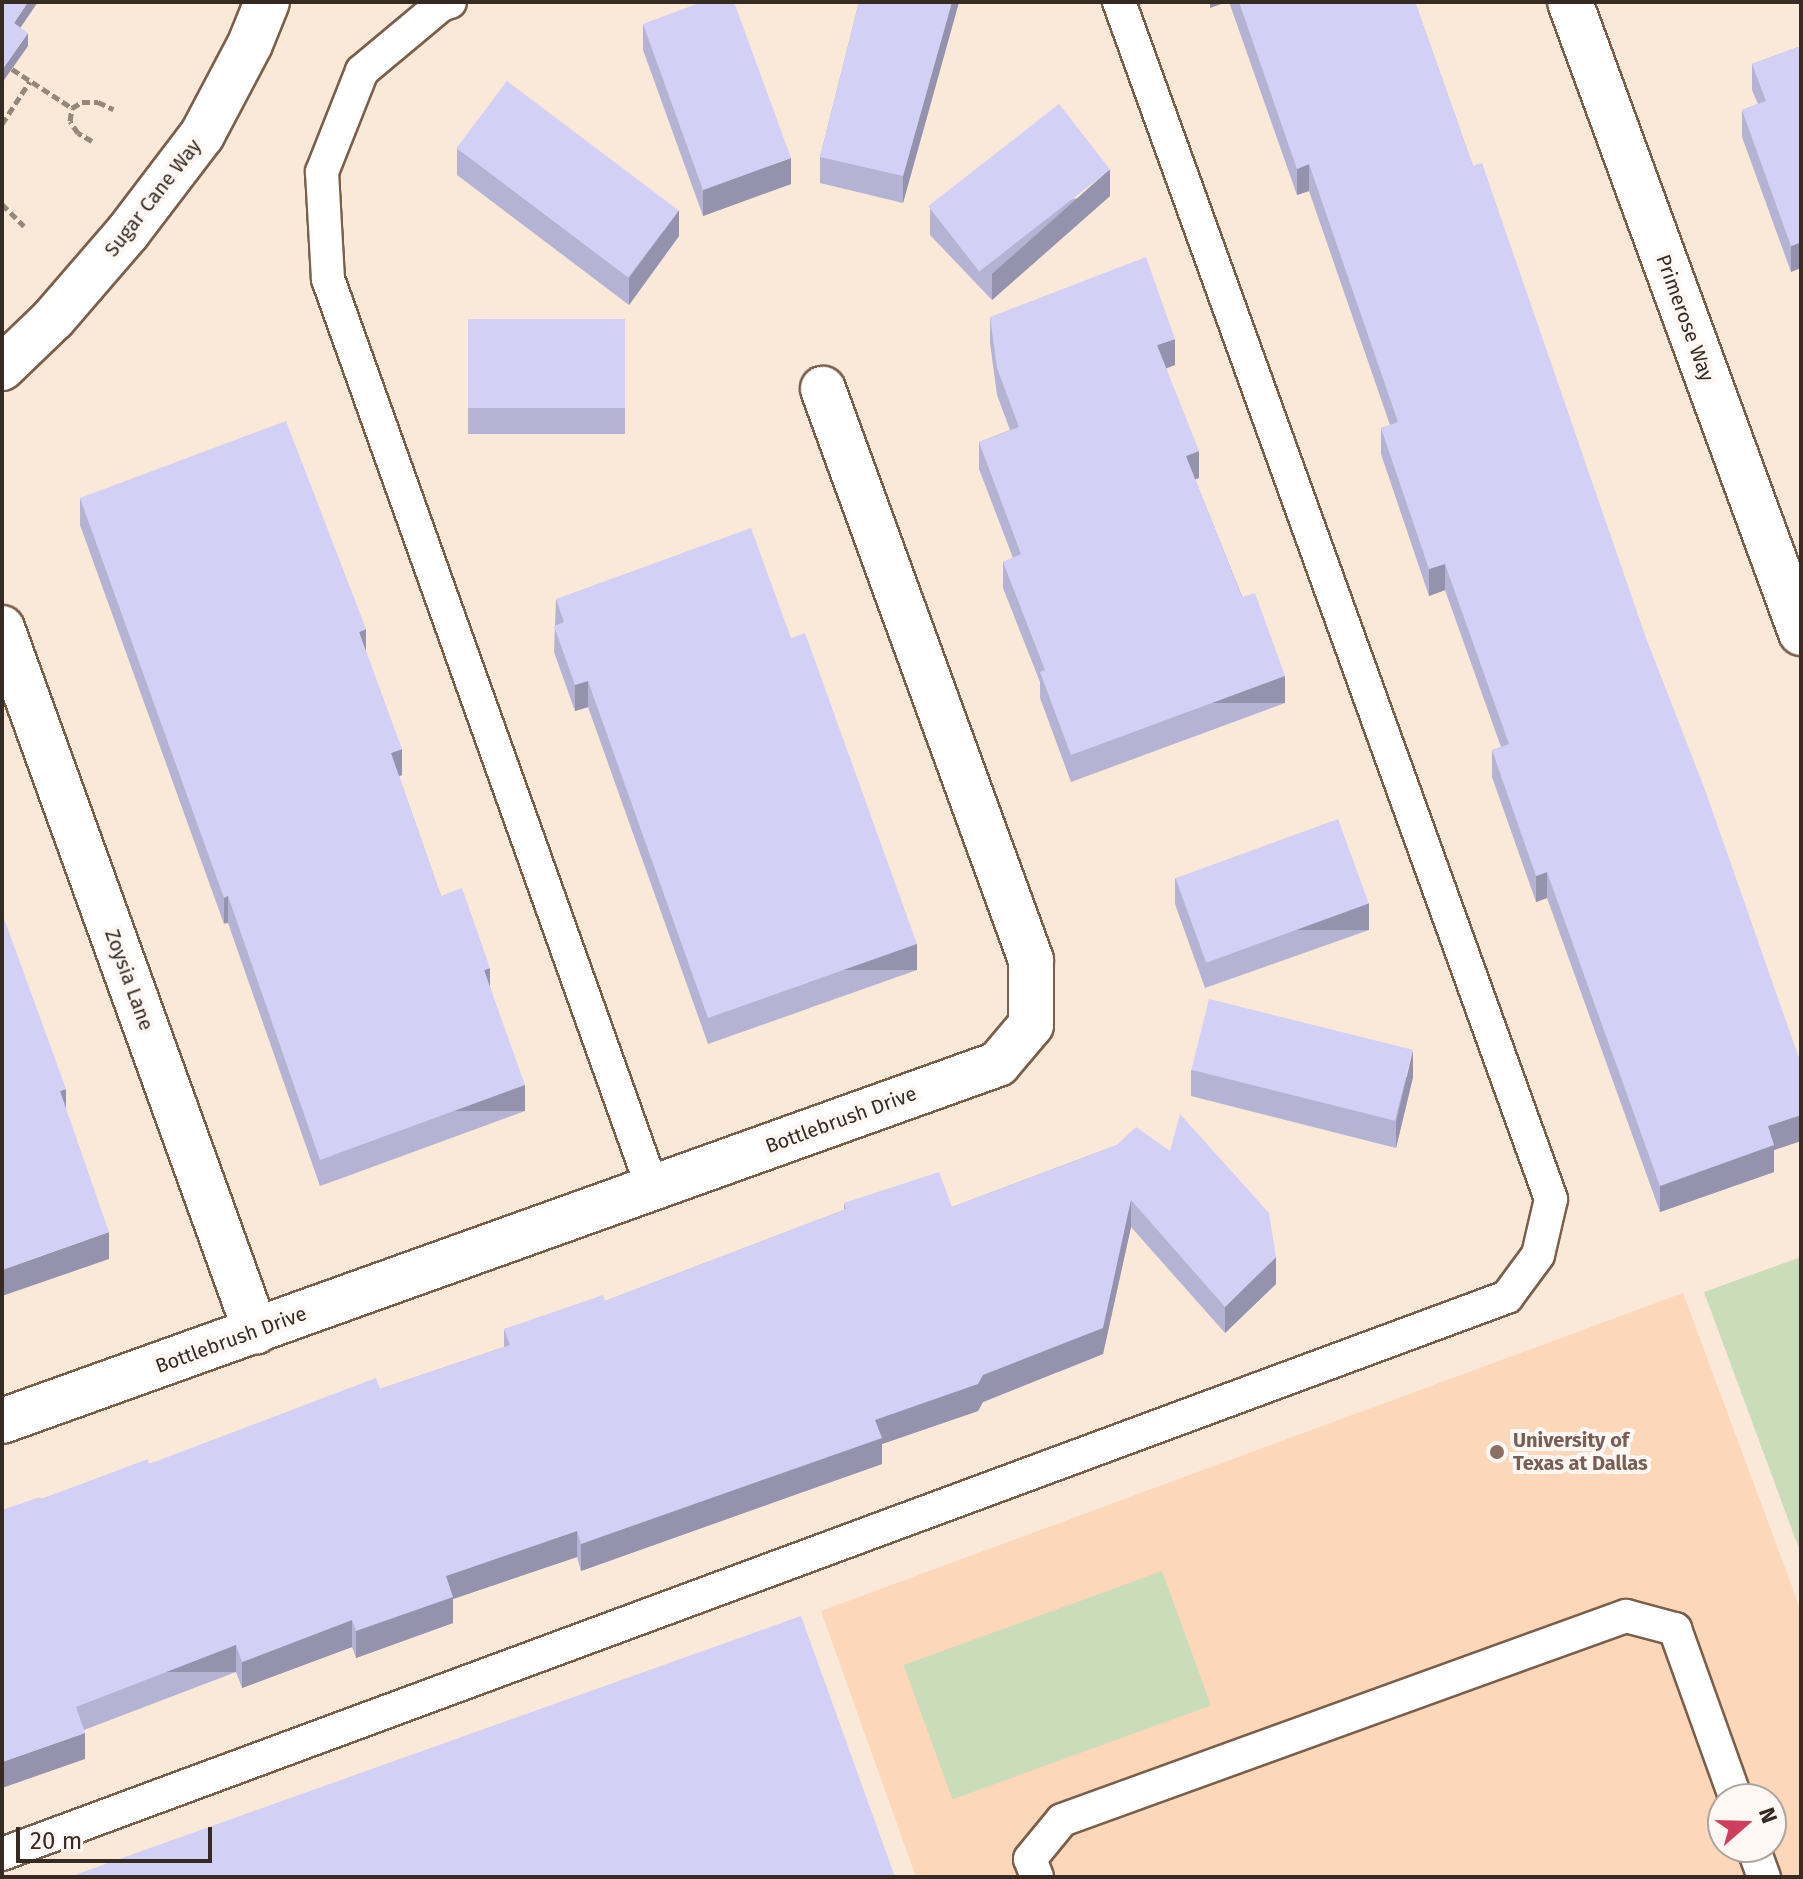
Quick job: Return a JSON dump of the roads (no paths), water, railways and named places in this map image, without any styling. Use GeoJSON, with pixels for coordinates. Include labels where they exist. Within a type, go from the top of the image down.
{"type":"FeatureCollection","features":[{"type":"Feature","properties":{"kind":"street","name":"Sugar Cane Way"},"geometry":{"type":"LineString","coordinates":[[2,368],[53,319],[128,232],[202,135],[250,44],[267,2]]}},
{"type":"Feature","properties":{"kind":"street","name":"Primerose Way"},"geometry":{"type":"LineString","coordinates":[[1570,2],[1801,633]]}},
{"type":"Feature","properties":{"kind":"street","name":"Bottlebrush Drive"},"geometry":{"type":"LineString","coordinates":[[2,1421],[998,1064],[1031,1025],[1031,960],[823,389]]}},
{"type":"Feature","properties":{"kind":"street","name":"Zoysia Lane"},"geometry":{"type":"LineString","coordinates":[[2,628],[256,1332]]}},
{"type":"Feature","properties":{"kind":"lane"},"geometry":{"type":"LineString","coordinates":[[450,2],[441,5],[362,71],[322,172],[328,279],[652,1187]]}},
{"type":"Feature","properties":{"kind":"lane"},"geometry":{"type":"LineString","coordinates":[[2,1854],[1507,1297],[1538,1255],[1551,1199],[1119,2]]}},
{"type":"Feature","properties":{"kind":"lane"},"geometry":{"type":"LineString","coordinates":[[1037,1877],[1030,1859],[1062,1820],[1626,1616],[1675,1629],[1730,1783]]}},
{"type":"Feature","properties":{"kind":"place","name":"University of Texas at Dallas"},"geometry":{"type":"Point","coordinates":[1497,1452]}}]}
